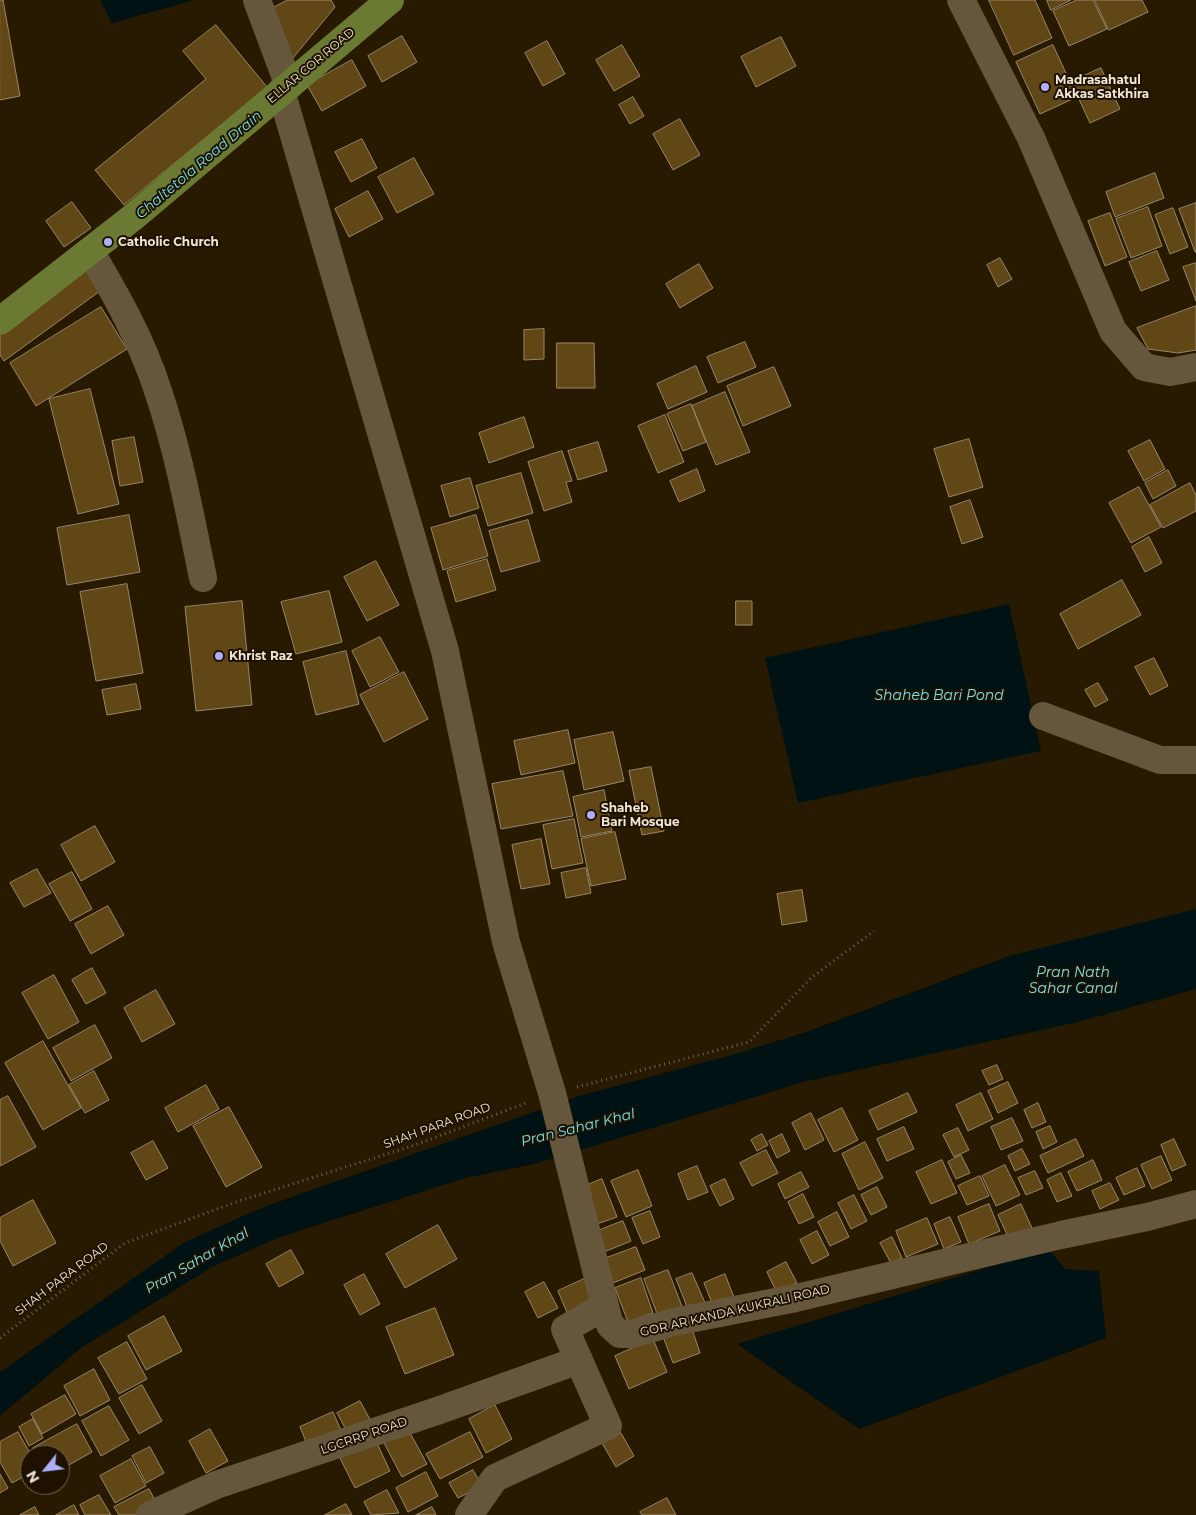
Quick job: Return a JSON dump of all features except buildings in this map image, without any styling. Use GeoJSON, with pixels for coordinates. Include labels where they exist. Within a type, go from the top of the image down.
{"type":"FeatureCollection","features":[{"type":"Feature","properties":{"kind":"main road","name":"ELLAR COR ROAD"},"geometry":{"type":"LineString","coordinates":[[0,321],[90,251],[390,0]]}},
{"type":"Feature","properties":{"kind":"street","name":"GOR AR KANDA KUKRALI ROAD"},"geometry":{"type":"LineString","coordinates":[[257,0],[285,89],[445,651],[506,942],[552,1095],[610,1325],[620,1334],[632,1334],[674,1322],[796,1298],[1196,1204]]}},
{"type":"Feature","properties":{"kind":"street"},"geometry":{"type":"LineString","coordinates":[[961,0],[1031,138],[1113,331],[1144,367],[1170,372],[1196,367]]}},
{"type":"Feature","properties":{"kind":"street"},"geometry":{"type":"LineString","coordinates":[[90,251],[123,307],[157,388],[183,486],[203,578]]}},
{"type":"Feature","properties":{"kind":"street"},"geometry":{"type":"LineString","coordinates":[[1043,716],[1160,760],[1196,760]]}},
{"type":"Feature","properties":{"kind":"street"},"geometry":{"type":"LineString","coordinates":[[469,1515],[495,1478],[608,1426],[565,1329],[605,1306]]}},
{"type":"Feature","properties":{"kind":"street","name":"LGCRRP ROAD"},"geometry":{"type":"LineString","coordinates":[[150,1515],[216,1485],[437,1411],[579,1360]]}},
{"type":"Feature","properties":{"kind":"path","name":"SHAH PARA ROAD"},"geometry":{"type":"LineString","coordinates":[[0,1338],[125,1243],[238,1200],[415,1145],[552,1095],[749,1042],[812,977],[874,931]]}},
{"type":"Feature","properties":{"kind":"water"},"geometry":{"type":"Polygon","coordinates":[[[100,0],[194,0],[112,23],[100,0]]]}},
{"type":"Feature","properties":{"kind":"water","name":"Shaheb Bari Pond"},"geometry":{"type":"Polygon","coordinates":[[[1009,604],[1041,751],[798,803],[765,658],[1009,604]]]}},
{"type":"Feature","properties":{"kind":"water","name":"Pran Nath Sahar Canal"},"geometry":{"type":"Polygon","coordinates":[[[1196,909],[1196,989],[1078,1022],[807,1081],[534,1164],[465,1178],[280,1237],[212,1267],[81,1348],[0,1416],[0,1372],[185,1242],[266,1206],[579,1096],[739,1053],[809,1031],[1009,956],[1196,909]]]}},
{"type":"Feature","properties":{"kind":"water"},"geometry":{"type":"Polygon","coordinates":[[[1048,1249],[1065,1269],[1099,1271],[1106,1338],[859,1429],[737,1344],[1048,1249]]]}},
{"type":"Feature","properties":{"kind":"place","name":"Madrasahatul Akkas Satkhira"},"geometry":{"type":"Point","coordinates":[1045,87]}},
{"type":"Feature","properties":{"kind":"place","name":"Catholic Church"},"geometry":{"type":"Point","coordinates":[108,242]}},
{"type":"Feature","properties":{"kind":"place","name":"Khrist Raz"},"geometry":{"type":"Point","coordinates":[219,656]}},
{"type":"Feature","properties":{"kind":"place","name":"Shaheb Bari Mosque"},"geometry":{"type":"Point","coordinates":[591,815]}},
{"type":"Feature","properties":{"kind":"water label","name":"Chaltetola Road Drain"},"geometry":{"type":"Point","coordinates":[199,165]}},
{"type":"Feature","properties":{"kind":"water label","name":"Pran Sahar Khal"},"geometry":{"type":"Point","coordinates":[578,1128]}},
{"type":"Feature","properties":{"kind":"water label","name":"Pran Sahar Khal"},"geometry":{"type":"Point","coordinates":[197,1261]}}]}
